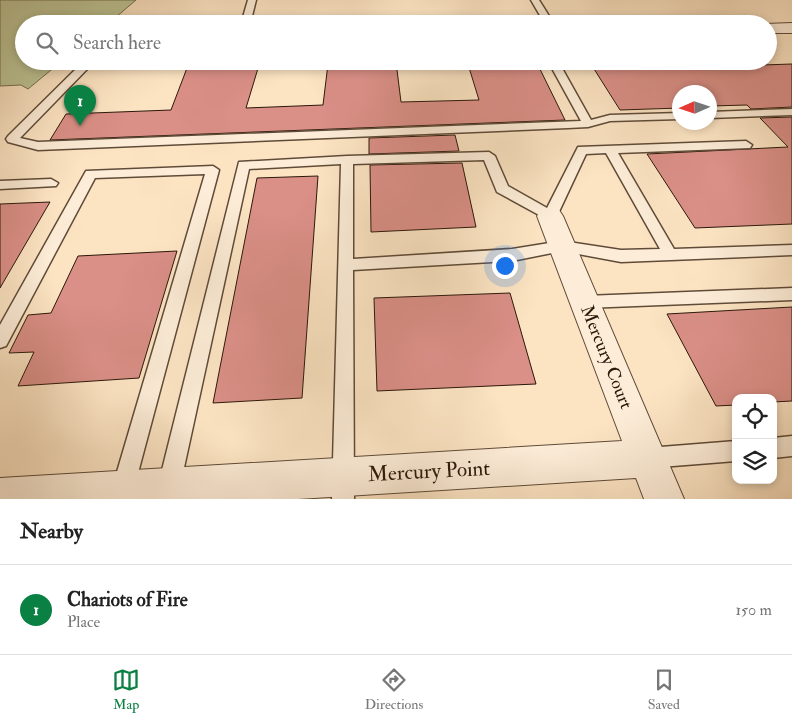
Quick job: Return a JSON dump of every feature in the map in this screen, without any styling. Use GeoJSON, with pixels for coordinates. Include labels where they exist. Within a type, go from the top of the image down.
{"type":"FeatureCollection","features":[{"type":"Feature","properties":{"kind":"street"},"geometry":{"type":"LineString","coordinates":[[777,28],[792,28]]}},
{"type":"Feature","properties":{"kind":"street","name":"Mercury Court"},"geometry":{"type":"LineString","coordinates":[[550,216],[664,499]]}},
{"type":"Feature","properties":{"kind":"street","name":"Mercury Point"},"geometry":{"type":"LineString","coordinates":[[0,498],[121,495],[169,488],[343,488],[648,458]]}},
{"type":"Feature","properties":{"kind":"lane"},"geometry":{"type":"LineString","coordinates":[[248,15],[252,0]]}},
{"type":"Feature","properties":{"kind":"lane"},"geometry":{"type":"LineString","coordinates":[[535,0],[544,15]]}},
{"type":"Feature","properties":{"kind":"lane"},"geometry":{"type":"LineString","coordinates":[[81,70],[12,139],[38,146],[588,124],[610,118],[672,116]]}},
{"type":"Feature","properties":{"kind":"lane"},"geometry":{"type":"LineString","coordinates":[[558,70],[588,124]]}},
{"type":"Feature","properties":{"kind":"lane"},"geometry":{"type":"LineString","coordinates":[[717,114],[792,112]]}},
{"type":"Feature","properties":{"kind":"lane"},"geometry":{"type":"LineString","coordinates":[[169,488],[243,165],[489,156],[502,189],[550,216],[582,150],[746,145]]}},
{"type":"Feature","properties":{"kind":"lane"},"geometry":{"type":"LineString","coordinates":[[610,149],[670,254]]}},
{"type":"Feature","properties":{"kind":"lane"},"geometry":{"type":"LineString","coordinates":[[343,488],[347,160]]}},
{"type":"Feature","properties":{"kind":"lane"},"geometry":{"type":"LineString","coordinates":[[0,341],[91,174],[213,170],[121,495]]}},
{"type":"Feature","properties":{"kind":"lane"},"geometry":{"type":"LineString","coordinates":[[0,185],[50,182]]}},
{"type":"Feature","properties":{"kind":"lane"},"geometry":{"type":"LineString","coordinates":[[346,265],[512,255],[562,246],[620,256],[792,250]]}},
{"type":"Feature","properties":{"kind":"lane"},"geometry":{"type":"LineString","coordinates":[[585,302],[792,294]]}},
{"type":"Feature","properties":{"kind":"lane"},"geometry":{"type":"LineString","coordinates":[[777,448],[792,446]]}},
{"type":"Feature","properties":{"kind":"lane"},"geometry":{"type":"LineString","coordinates":[[648,458],[732,451]]}},
{"type":"Feature","properties":{"kind":"green space"},"geometry":{"type":"Polygon","coordinates":[[[0,0],[136,0],[118,15],[15,15],[15,70],[51,70],[28,89],[21,85],[0,86],[0,0]]]}},
{"type":"Feature","properties":{"kind":"building"},"geometry":{"type":"Polygon","coordinates":[[[792,64],[792,107],[751,109],[747,105],[717,106],[717,85],[672,85],[672,108],[620,110],[595,70],[777,70],[777,65],[792,64]]]}},
{"type":"Feature","properties":{"kind":"building"},"geometry":{"type":"Polygon","coordinates":[[[186,70],[257,70],[246,108],[323,105],[327,70],[397,70],[401,102],[479,100],[470,70],[540,70],[565,120],[50,140],[66,114],[171,110],[186,70]]]}},
{"type":"Feature","properties":{"kind":"building"},"geometry":{"type":"Polygon","coordinates":[[[792,117],[792,224],[695,228],[647,154],[788,147],[760,118],[792,117]]]}},
{"type":"Feature","properties":{"kind":"building"},"geometry":{"type":"Polygon","coordinates":[[[455,135],[459,151],[369,154],[369,138],[455,135]]]}},
{"type":"Feature","properties":{"kind":"building"},"geometry":{"type":"Polygon","coordinates":[[[462,163],[476,227],[371,232],[370,165],[462,163]]]}},
{"type":"Feature","properties":{"kind":"building"},"geometry":{"type":"Polygon","coordinates":[[[318,176],[302,398],[213,403],[257,178],[318,176]]]}},
{"type":"Feature","properties":{"kind":"building"},"geometry":{"type":"Polygon","coordinates":[[[50,202],[0,288],[0,204],[50,202]]]}},
{"type":"Feature","properties":{"kind":"building"},"geometry":{"type":"Polygon","coordinates":[[[177,251],[139,378],[18,386],[34,352],[9,353],[28,315],[51,313],[78,256],[177,251]]]}},
{"type":"Feature","properties":{"kind":"building"},"geometry":{"type":"Polygon","coordinates":[[[510,293],[536,384],[377,391],[374,298],[510,293]]]}},
{"type":"Feature","properties":{"kind":"building"},"geometry":{"type":"Polygon","coordinates":[[[792,307],[792,401],[777,402],[777,394],[732,394],[732,405],[716,406],[667,314],[792,307]]]}},
{"type":"Feature","properties":{"kind":"place","name":"Chariots of Fire"},"geometry":{"type":"Point","coordinates":[80,126]}}]}
